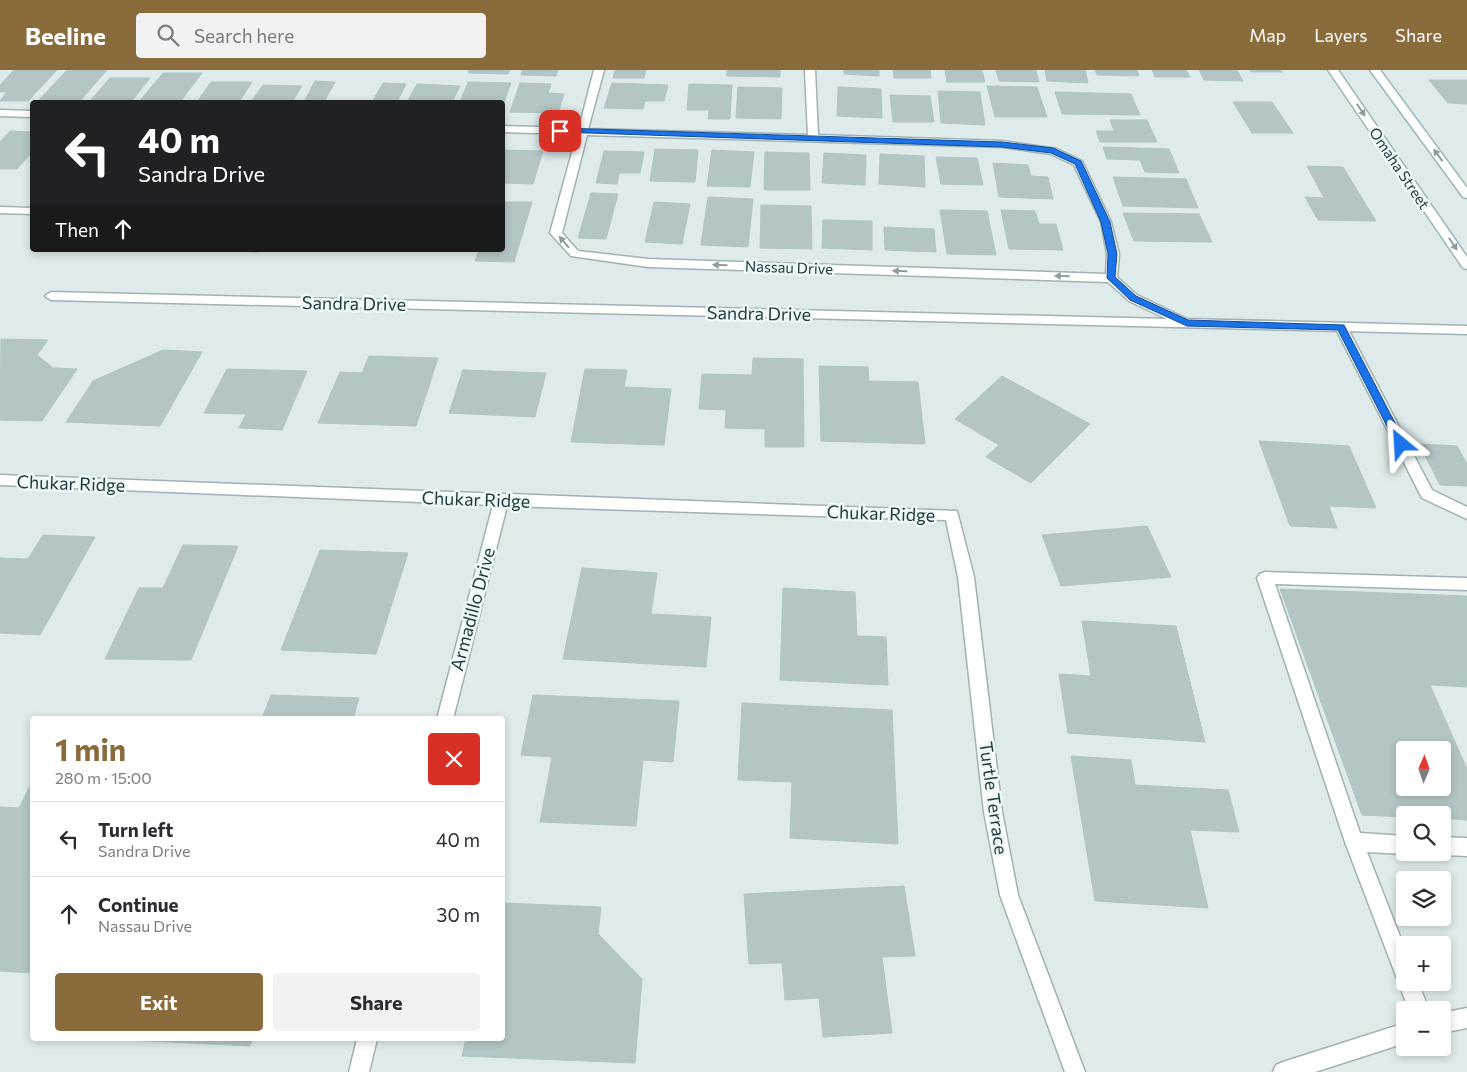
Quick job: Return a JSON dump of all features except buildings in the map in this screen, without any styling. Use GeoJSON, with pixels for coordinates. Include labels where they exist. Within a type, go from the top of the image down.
{"type":"FeatureCollection","features":[{"type":"Feature","properties":{"kind":"street","name":"Nassau Drive"},"geometry":{"type":"LineString","coordinates":[[599,70],[556,233],[575,254],[648,263],[1111,278]]}},
{"type":"Feature","properties":{"kind":"street"},"geometry":{"type":"LineString","coordinates":[[810,70],[813,138]]}},
{"type":"Feature","properties":{"kind":"street","name":"Omaha Street"},"geometry":{"type":"LineString","coordinates":[[1333,70],[1467,265]]}},
{"type":"Feature","properties":{"kind":"street"},"geometry":{"type":"LineString","coordinates":[[1375,70],[1467,195]]}},
{"type":"Feature","properties":{"kind":"street"},"geometry":{"type":"LineString","coordinates":[[0,114],[30,114]]}},
{"type":"Feature","properties":{"kind":"street"},"geometry":{"type":"LineString","coordinates":[[505,129],[1002,144],[1053,151],[1078,163],[1106,222],[1113,254],[1111,278],[1133,298],[1187,323]]}},
{"type":"Feature","properties":{"kind":"street"},"geometry":{"type":"LineString","coordinates":[[0,210],[30,212]]}},
{"type":"Feature","properties":{"kind":"street","name":"Sandra Drive"},"geometry":{"type":"LineString","coordinates":[[51,296],[1467,330]]}},
{"type":"Feature","properties":{"kind":"street"},"geometry":{"type":"LineString","coordinates":[[1341,327],[1427,494],[1467,513]]}},
{"type":"Feature","properties":{"kind":"street","name":"Chukar Ridge"},"geometry":{"type":"LineString","coordinates":[[0,480],[501,500],[952,515]]}},
{"type":"Feature","properties":{"kind":"street","name":"Armadillo Drive"},"geometry":{"type":"LineString","coordinates":[[446,716],[501,500]]}},
{"type":"Feature","properties":{"kind":"street","name":"Turtle Terrace"},"geometry":{"type":"LineString","coordinates":[[952,515],[966,577],[993,812],[1009,895],[1075,1072]]}},
{"type":"Feature","properties":{"kind":"street"},"geometry":{"type":"LineString","coordinates":[[1396,951],[1354,842],[1265,578],[1467,584]]}},
{"type":"Feature","properties":{"kind":"street"},"geometry":{"type":"LineString","coordinates":[[1354,842],[1396,844]]}},
{"type":"Feature","properties":{"kind":"street"},"geometry":{"type":"LineString","coordinates":[[1451,846],[1467,847]]}},
{"type":"Feature","properties":{"kind":"street"},"geometry":{"type":"LineString","coordinates":[[1451,1021],[1467,1018]]}},
{"type":"Feature","properties":{"kind":"street"},"geometry":{"type":"LineString","coordinates":[[1283,1072],[1396,1036]]}},
{"type":"Feature","properties":{"kind":"street"},"geometry":{"type":"LineString","coordinates":[[359,1072],[367,1041]]}},
{"type":"Feature","properties":{"kind":"route"},"geometry":{"type":"LineString","coordinates":[[560,131],[583,130],[1002,144],[1053,151],[1078,163],[1106,222],[1113,254],[1111,278],[1133,298],[1187,323],[1341,327],[1401,444]]}}]}
